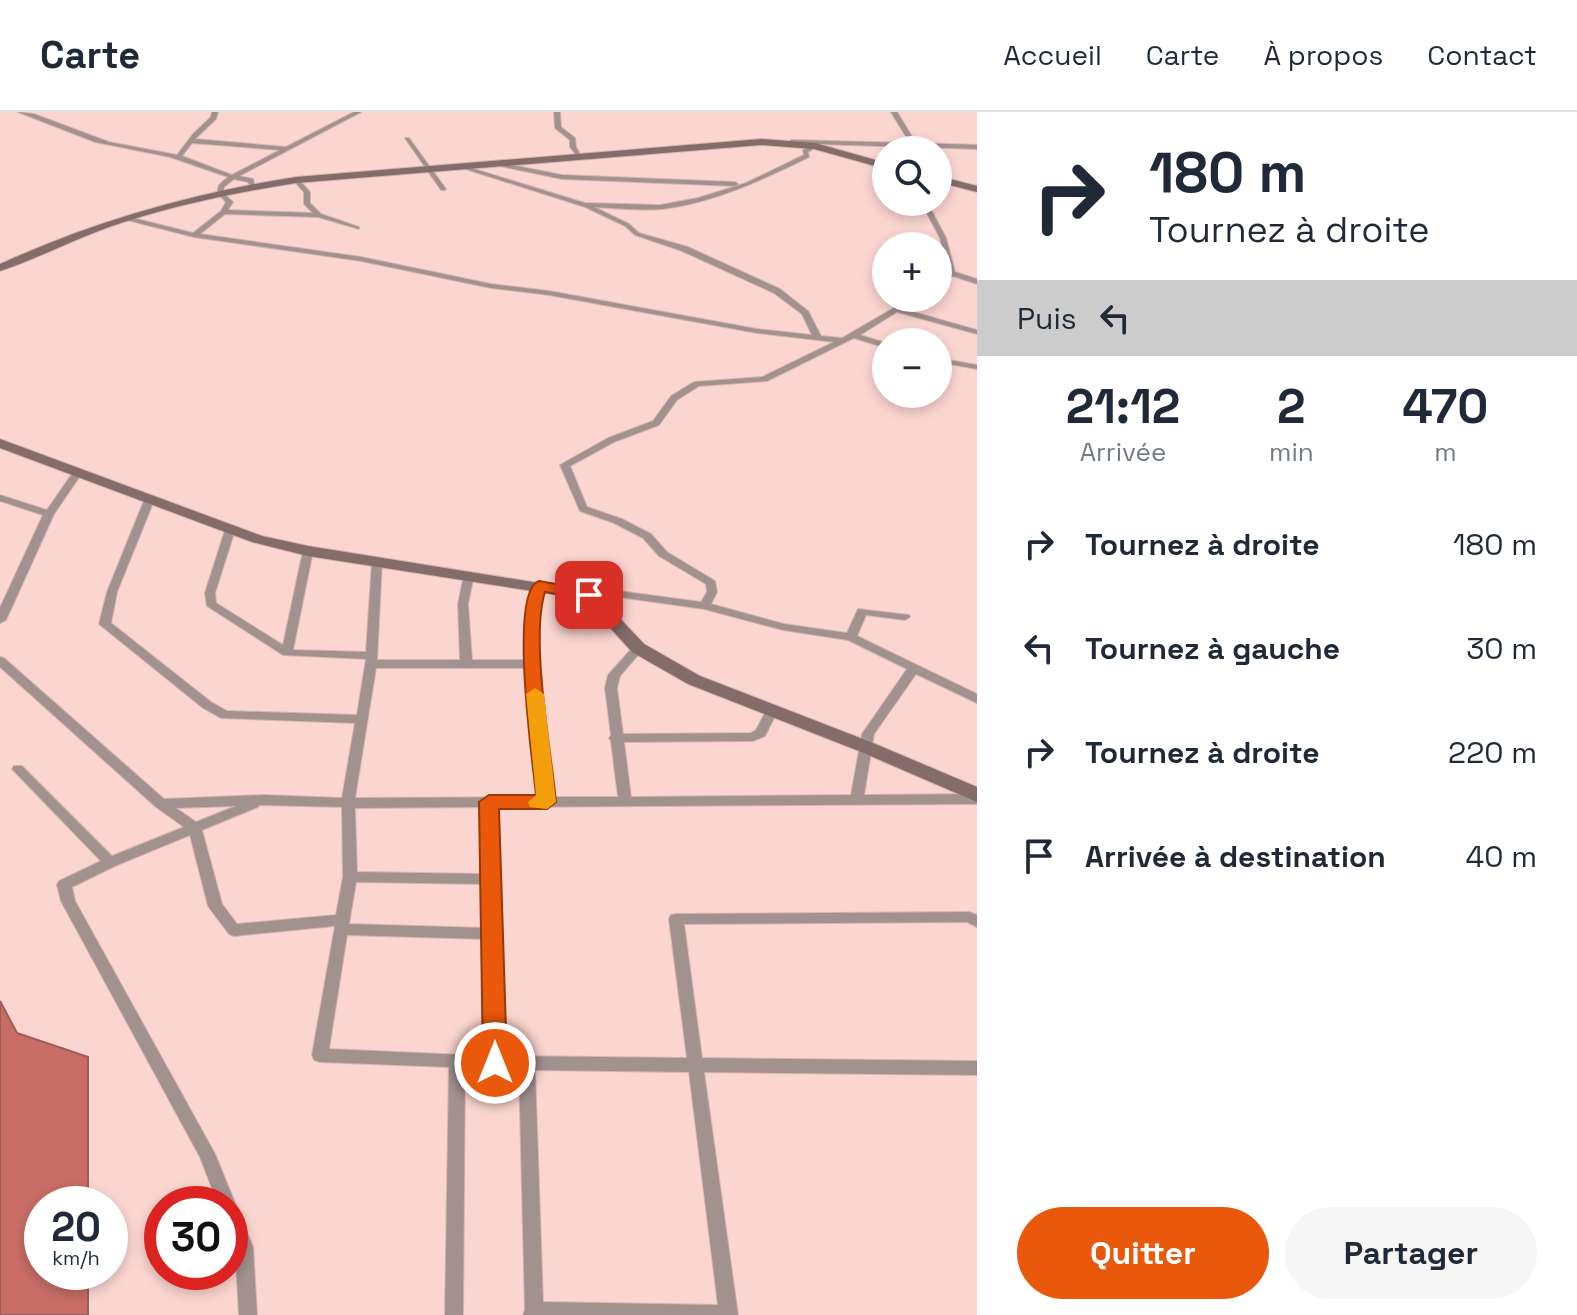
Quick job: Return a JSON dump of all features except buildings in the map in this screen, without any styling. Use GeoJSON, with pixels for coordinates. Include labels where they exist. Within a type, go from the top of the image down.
{"type":"FeatureCollection","features":[{"type":"Feature","properties":{"kind":"street"},"geometry":{"type":"LineString","coordinates":[[21,112],[45,117],[107,144],[178,157],[231,178],[251,180],[253,186]]}},
{"type":"Feature","properties":{"kind":"street"},"geometry":{"type":"LineString","coordinates":[[178,157],[214,118],[215,112]]}},
{"type":"Feature","properties":{"kind":"street"},"geometry":{"type":"LineString","coordinates":[[220,193],[221,186],[231,178],[358,112]]}},
{"type":"Feature","properties":{"kind":"street"},"geometry":{"type":"LineString","coordinates":[[557,112],[558,128],[573,139],[573,147],[579,155]]}},
{"type":"Feature","properties":{"kind":"street"},"geometry":{"type":"LineString","coordinates":[[894,112],[908,136]]}},
{"type":"Feature","properties":{"kind":"street"},"geometry":{"type":"LineString","coordinates":[[407,139],[443,189]]}},
{"type":"Feature","properties":{"kind":"street"},"geometry":{"type":"LineString","coordinates":[[192,141],[286,149]]}},
{"type":"Feature","properties":{"kind":"street"},"geometry":{"type":"LineString","coordinates":[[791,142],[872,162]]}},
{"type":"Feature","properties":{"kind":"street"},"geometry":{"type":"LineString","coordinates":[[0,268],[129,219],[253,186],[427,168],[735,143],[872,142]]}},
{"type":"Feature","properties":{"kind":"street"},"geometry":{"type":"LineString","coordinates":[[585,205],[669,206],[748,184],[807,156],[805,151],[815,146]]}},
{"type":"Feature","properties":{"kind":"street"},"geometry":{"type":"LineString","coordinates":[[952,147],[977,147]]}},
{"type":"Feature","properties":{"kind":"street"},"geometry":{"type":"LineString","coordinates":[[492,163],[562,177],[748,184]]}},
{"type":"Feature","properties":{"kind":"street"},"geometry":{"type":"LineString","coordinates":[[459,166],[585,205],[627,225],[637,234],[685,249],[777,291],[805,313],[818,338]]}},
{"type":"Feature","properties":{"kind":"street"},"geometry":{"type":"LineString","coordinates":[[296,180],[307,192],[307,204],[319,215]]}},
{"type":"Feature","properties":{"kind":"street"},"geometry":{"type":"LineString","coordinates":[[952,183],[977,189]]}},
{"type":"Feature","properties":{"kind":"street"},"geometry":{"type":"LineString","coordinates":[[194,235],[223,212],[230,202],[220,193]]}},
{"type":"Feature","properties":{"kind":"street"},"geometry":{"type":"LineString","coordinates":[[223,212],[319,215],[357,228]]}},
{"type":"Feature","properties":{"kind":"street"},"geometry":{"type":"LineString","coordinates":[[129,219],[194,235],[361,259],[491,286],[549,293],[757,331],[848,338],[872,343]]}},
{"type":"Feature","properties":{"kind":"street"},"geometry":{"type":"LineString","coordinates":[[952,273],[977,282]]}},
{"type":"Feature","properties":{"kind":"street"},"geometry":{"type":"LineString","coordinates":[[705,606],[712,592],[711,583],[663,554],[647,536],[618,521],[583,509],[565,465],[611,440],[656,423],[674,398],[697,384],[764,379],[894,312]]}},
{"type":"Feature","properties":{"kind":"street"},"geometry":{"type":"LineString","coordinates":[[905,312],[977,332]]}},
{"type":"Feature","properties":{"kind":"street"},"geometry":{"type":"LineString","coordinates":[[952,363],[977,367]]}},
{"type":"Feature","properties":{"kind":"street"},"geometry":{"type":"LineString","coordinates":[[0,443],[230,530],[308,551],[589,595],[604,592],[705,606],[783,627],[851,637],[977,699]]}},
{"type":"Feature","properties":{"kind":"street"},"geometry":{"type":"LineString","coordinates":[[0,620],[49,514],[77,473]]}},
{"type":"Feature","properties":{"kind":"street"},"geometry":{"type":"LineString","coordinates":[[0,498],[49,514]]}},
{"type":"Feature","properties":{"kind":"street"},"geometry":{"type":"LineString","coordinates":[[150,498],[112,592],[105,624],[207,705],[225,715],[362,719]]}},
{"type":"Feature","properties":{"kind":"street"},"geometry":{"type":"LineString","coordinates":[[230,530],[210,593],[211,604],[287,653],[371,660],[532,664]]}},
{"type":"Feature","properties":{"kind":"street"},"geometry":{"type":"LineString","coordinates":[[287,653],[308,551]]}},
{"type":"Feature","properties":{"kind":"street"},"geometry":{"type":"LineString","coordinates":[[377,562],[371,660],[348,803],[350,877],[320,1055],[527,1064],[977,1068]]}},
{"type":"Feature","properties":{"kind":"street"},"geometry":{"type":"LineString","coordinates":[[466,663],[463,604],[469,575]]}},
{"type":"Feature","properties":{"kind":"street"},"geometry":{"type":"LineString","coordinates":[[539,586],[533,603],[532,664],[547,802]]}},
{"type":"Feature","properties":{"kind":"street"},"geometry":{"type":"LineString","coordinates":[[589,595],[638,648],[694,680],[866,747],[977,797]]}},
{"type":"Feature","properties":{"kind":"street"},"geometry":{"type":"LineString","coordinates":[[851,637],[862,611],[905,617]]}},
{"type":"Feature","properties":{"kind":"street"},"geometry":{"type":"LineString","coordinates":[[625,800],[611,688],[614,675],[638,648]]}},
{"type":"Feature","properties":{"kind":"street"},"geometry":{"type":"LineString","coordinates":[[0,661],[161,804],[195,828],[215,906],[234,930],[344,925],[494,934]]}},
{"type":"Feature","properties":{"kind":"street"},"geometry":{"type":"LineString","coordinates":[[857,800],[868,734],[914,668]]}},
{"type":"Feature","properties":{"kind":"street"},"geometry":{"type":"LineString","coordinates":[[615,738],[742,739],[761,733],[772,710]]}},
{"type":"Feature","properties":{"kind":"street"},"geometry":{"type":"LineString","coordinates":[[18,769],[110,862]]}},
{"type":"Feature","properties":{"kind":"street"},"geometry":{"type":"LineString","coordinates":[[161,804],[264,800],[348,803],[977,797]]}},
{"type":"Feature","properties":{"kind":"street"},"geometry":{"type":"LineString","coordinates":[[220,1186],[207,1154],[68,901],[64,885],[110,862],[264,800]]}},
{"type":"Feature","properties":{"kind":"street"},"geometry":{"type":"LineString","coordinates":[[489,802],[495,1063]]}},
{"type":"Feature","properties":{"kind":"street"},"geometry":{"type":"LineString","coordinates":[[350,877],[493,879]]}},
{"type":"Feature","properties":{"kind":"street"},"geometry":{"type":"LineString","coordinates":[[527,1064],[533,1313],[729,1314],[676,919],[969,917],[977,921]]}},
{"type":"Feature","properties":{"kind":"street"},"geometry":{"type":"LineString","coordinates":[[454,1315],[457,1061]]}},
{"type":"Feature","properties":{"kind":"street"},"geometry":{"type":"LineString","coordinates":[[247,1290],[248,1315]]}},
{"type":"Feature","properties":{"kind":"shaded area"},"geometry":{"type":"Polygon","coordinates":[[[0,1001],[17,1033],[88,1057],[88,1186],[24,1186],[24,1290],[88,1290],[88,1315],[0,1315],[0,1001]]]}},
{"type":"Feature","properties":{"kind":"slow traffic"},"geometry":{"type":"LineString","coordinates":[[535,694],[547,802],[537,802]]}},
{"type":"Feature","properties":{"kind":"route"},"geometry":{"type":"LineString","coordinates":[[495,1063],[494,907],[489,802],[547,802],[532,664],[533,603],[539,586],[589,595]]}}]}
